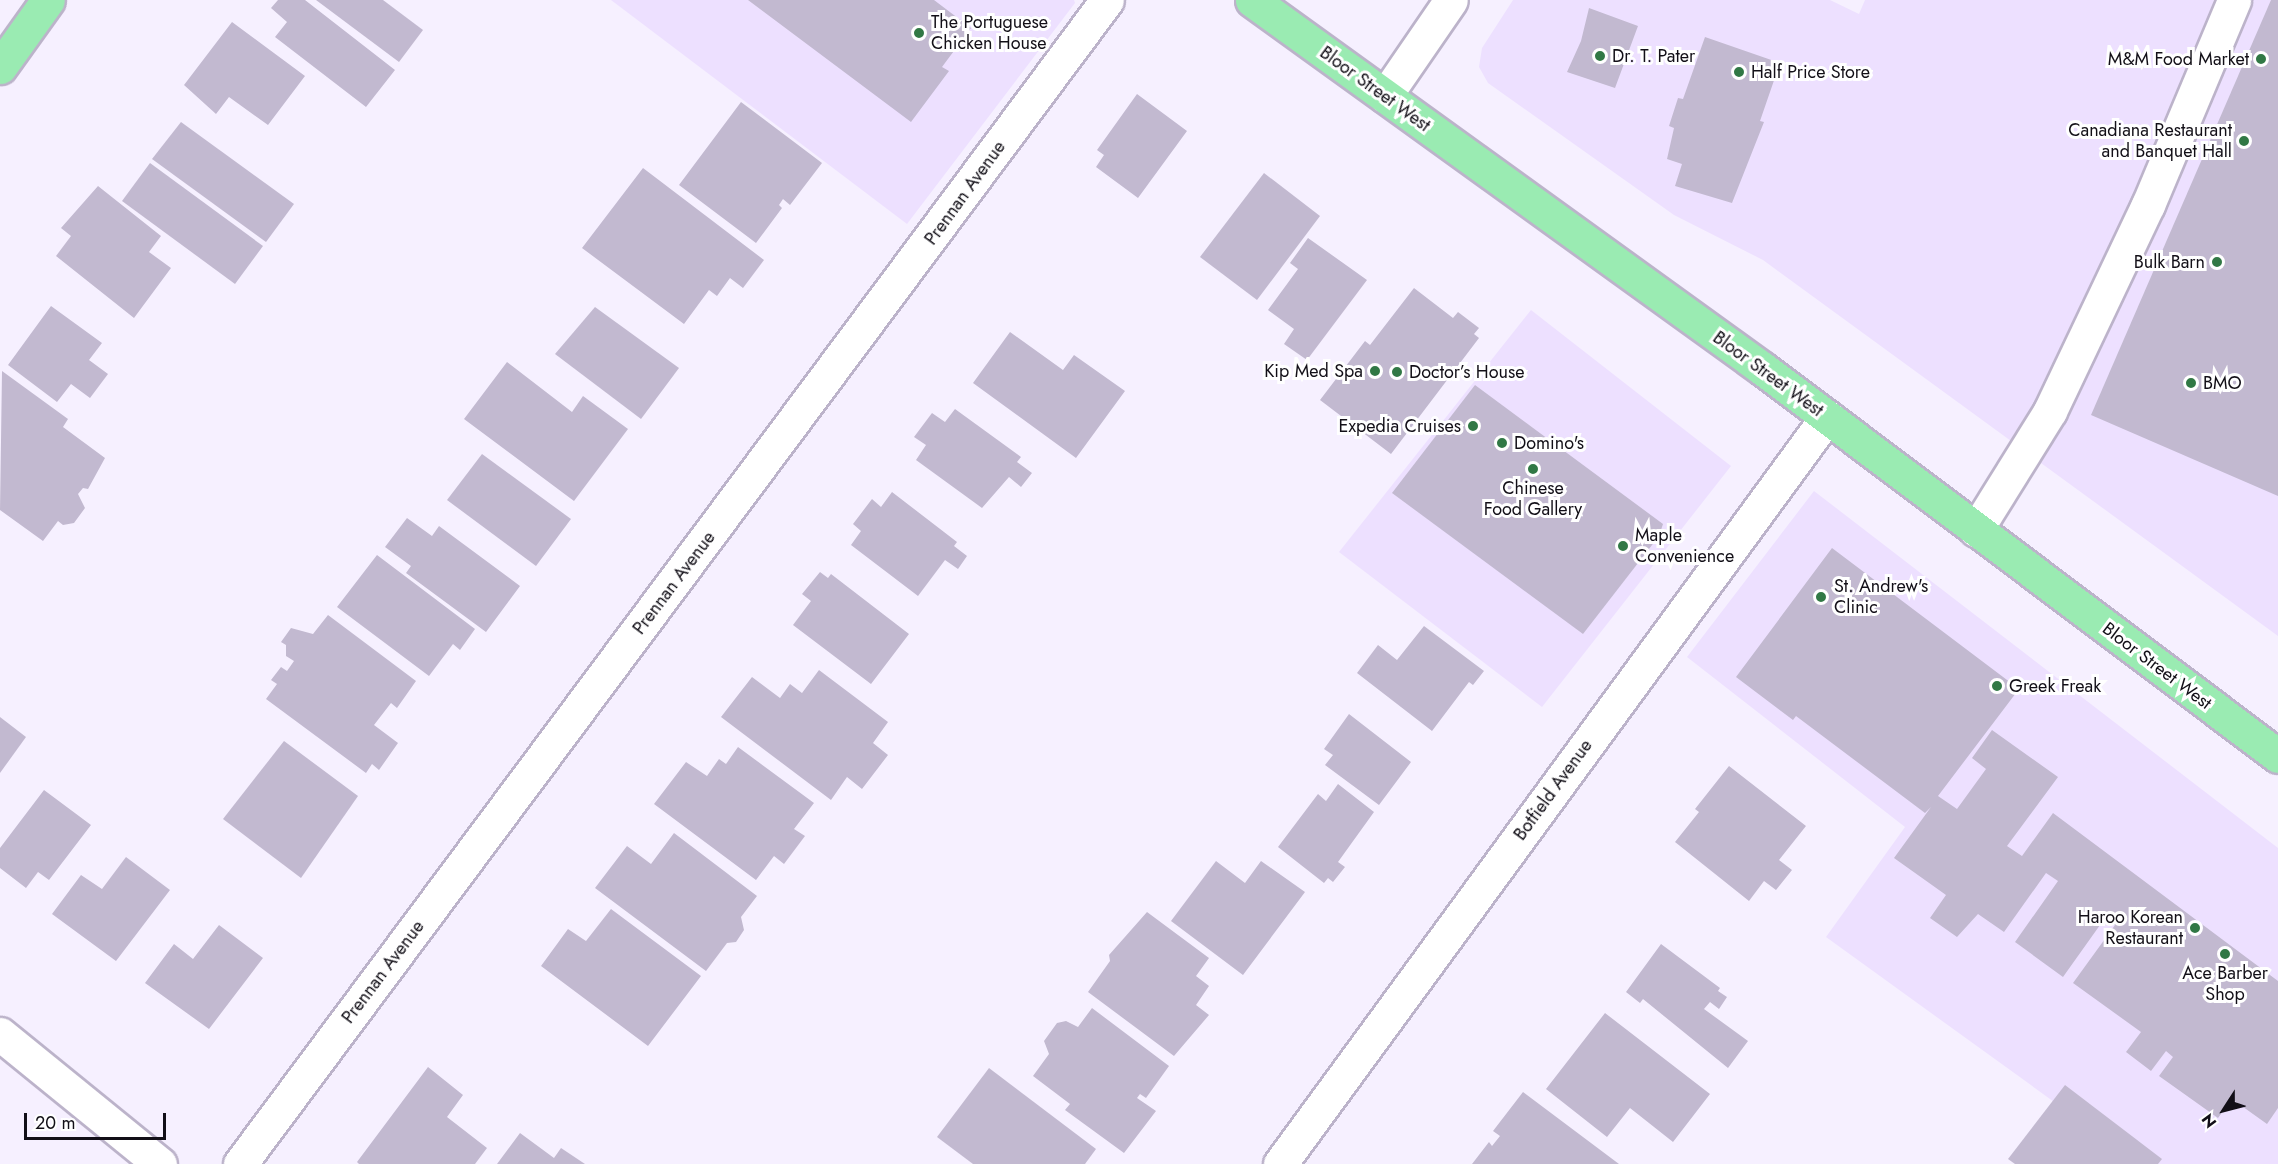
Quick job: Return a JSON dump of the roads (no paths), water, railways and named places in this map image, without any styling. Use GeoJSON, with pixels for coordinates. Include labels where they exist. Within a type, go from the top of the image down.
{"type":"FeatureCollection","features":[{"type":"Feature","properties":{"kind":"main road"},"geometry":{"type":"LineString","coordinates":[[0,67],[48,0]]}},
{"type":"Feature","properties":{"kind":"main road","name":"Bloor Street West"},"geometry":{"type":"LineString","coordinates":[[1252,0],[1827,417],[2278,756]]}},
{"type":"Feature","properties":{"kind":"street"},"geometry":{"type":"LineString","coordinates":[[23,36],[38,0]]}},
{"type":"Feature","properties":{"kind":"street","name":"Prennan Avenue"},"geometry":{"type":"LineString","coordinates":[[240,1164],[1107,0]]}},
{"type":"Feature","properties":{"kind":"street"},"geometry":{"type":"LineString","coordinates":[[1385,96],[1451,0]]}},
{"type":"Feature","properties":{"kind":"street"},"geometry":{"type":"LineString","coordinates":[[1976,530],[2050,411],[2148,205],[2234,0]]}},
{"type":"Feature","properties":{"kind":"street","name":"Botfield Avenue"},"geometry":{"type":"LineString","coordinates":[[1280,1164],[1827,417]]}},
{"type":"Feature","properties":{"kind":"street"},"geometry":{"type":"LineString","coordinates":[[0,1034],[160,1164]]}},
{"type":"Feature","properties":{"kind":"place","name":"The Portuguese Chicken House"},"geometry":{"type":"Point","coordinates":[919,33]}},
{"type":"Feature","properties":{"kind":"place","name":"Dr. T. Pater"},"geometry":{"type":"Point","coordinates":[1600,56]}},
{"type":"Feature","properties":{"kind":"place","name":"M&M Food Market"},"geometry":{"type":"Point","coordinates":[2261,59]}},
{"type":"Feature","properties":{"kind":"place","name":"Half Price Store"},"geometry":{"type":"Point","coordinates":[1739,72]}},
{"type":"Feature","properties":{"kind":"place","name":"Canadiana Restaurant and Banquet Hall"},"geometry":{"type":"Point","coordinates":[2244,141]}},
{"type":"Feature","properties":{"kind":"place","name":"Bulk Barn"},"geometry":{"type":"Point","coordinates":[2217,262]}},
{"type":"Feature","properties":{"kind":"place","name":"Kip Med Spa"},"geometry":{"type":"Point","coordinates":[1375,371]}},
{"type":"Feature","properties":{"kind":"place","name":"Doctor’s House"},"geometry":{"type":"Point","coordinates":[1397,372]}},
{"type":"Feature","properties":{"kind":"place","name":"BMO"},"geometry":{"type":"Point","coordinates":[2191,383]}},
{"type":"Feature","properties":{"kind":"place","name":"Expedia Cruises"},"geometry":{"type":"Point","coordinates":[1473,426]}},
{"type":"Feature","properties":{"kind":"place","name":"Domino's"},"geometry":{"type":"Point","coordinates":[1502,443]}},
{"type":"Feature","properties":{"kind":"place","name":"Chinese Food Gallery"},"geometry":{"type":"Point","coordinates":[1533,469]}},
{"type":"Feature","properties":{"kind":"place","name":"Maple Convenience"},"geometry":{"type":"Point","coordinates":[1623,546]}},
{"type":"Feature","properties":{"kind":"place","name":"St. Andrew's Clinic"},"geometry":{"type":"Point","coordinates":[1821,597]}},
{"type":"Feature","properties":{"kind":"place","name":"Greek Freak"},"geometry":{"type":"Point","coordinates":[1997,686]}},
{"type":"Feature","properties":{"kind":"place","name":"Haroo Korean Restaurant"},"geometry":{"type":"Point","coordinates":[2195,928]}},
{"type":"Feature","properties":{"kind":"place","name":"Ace Barber Shop"},"geometry":{"type":"Point","coordinates":[2225,954]}}]}
